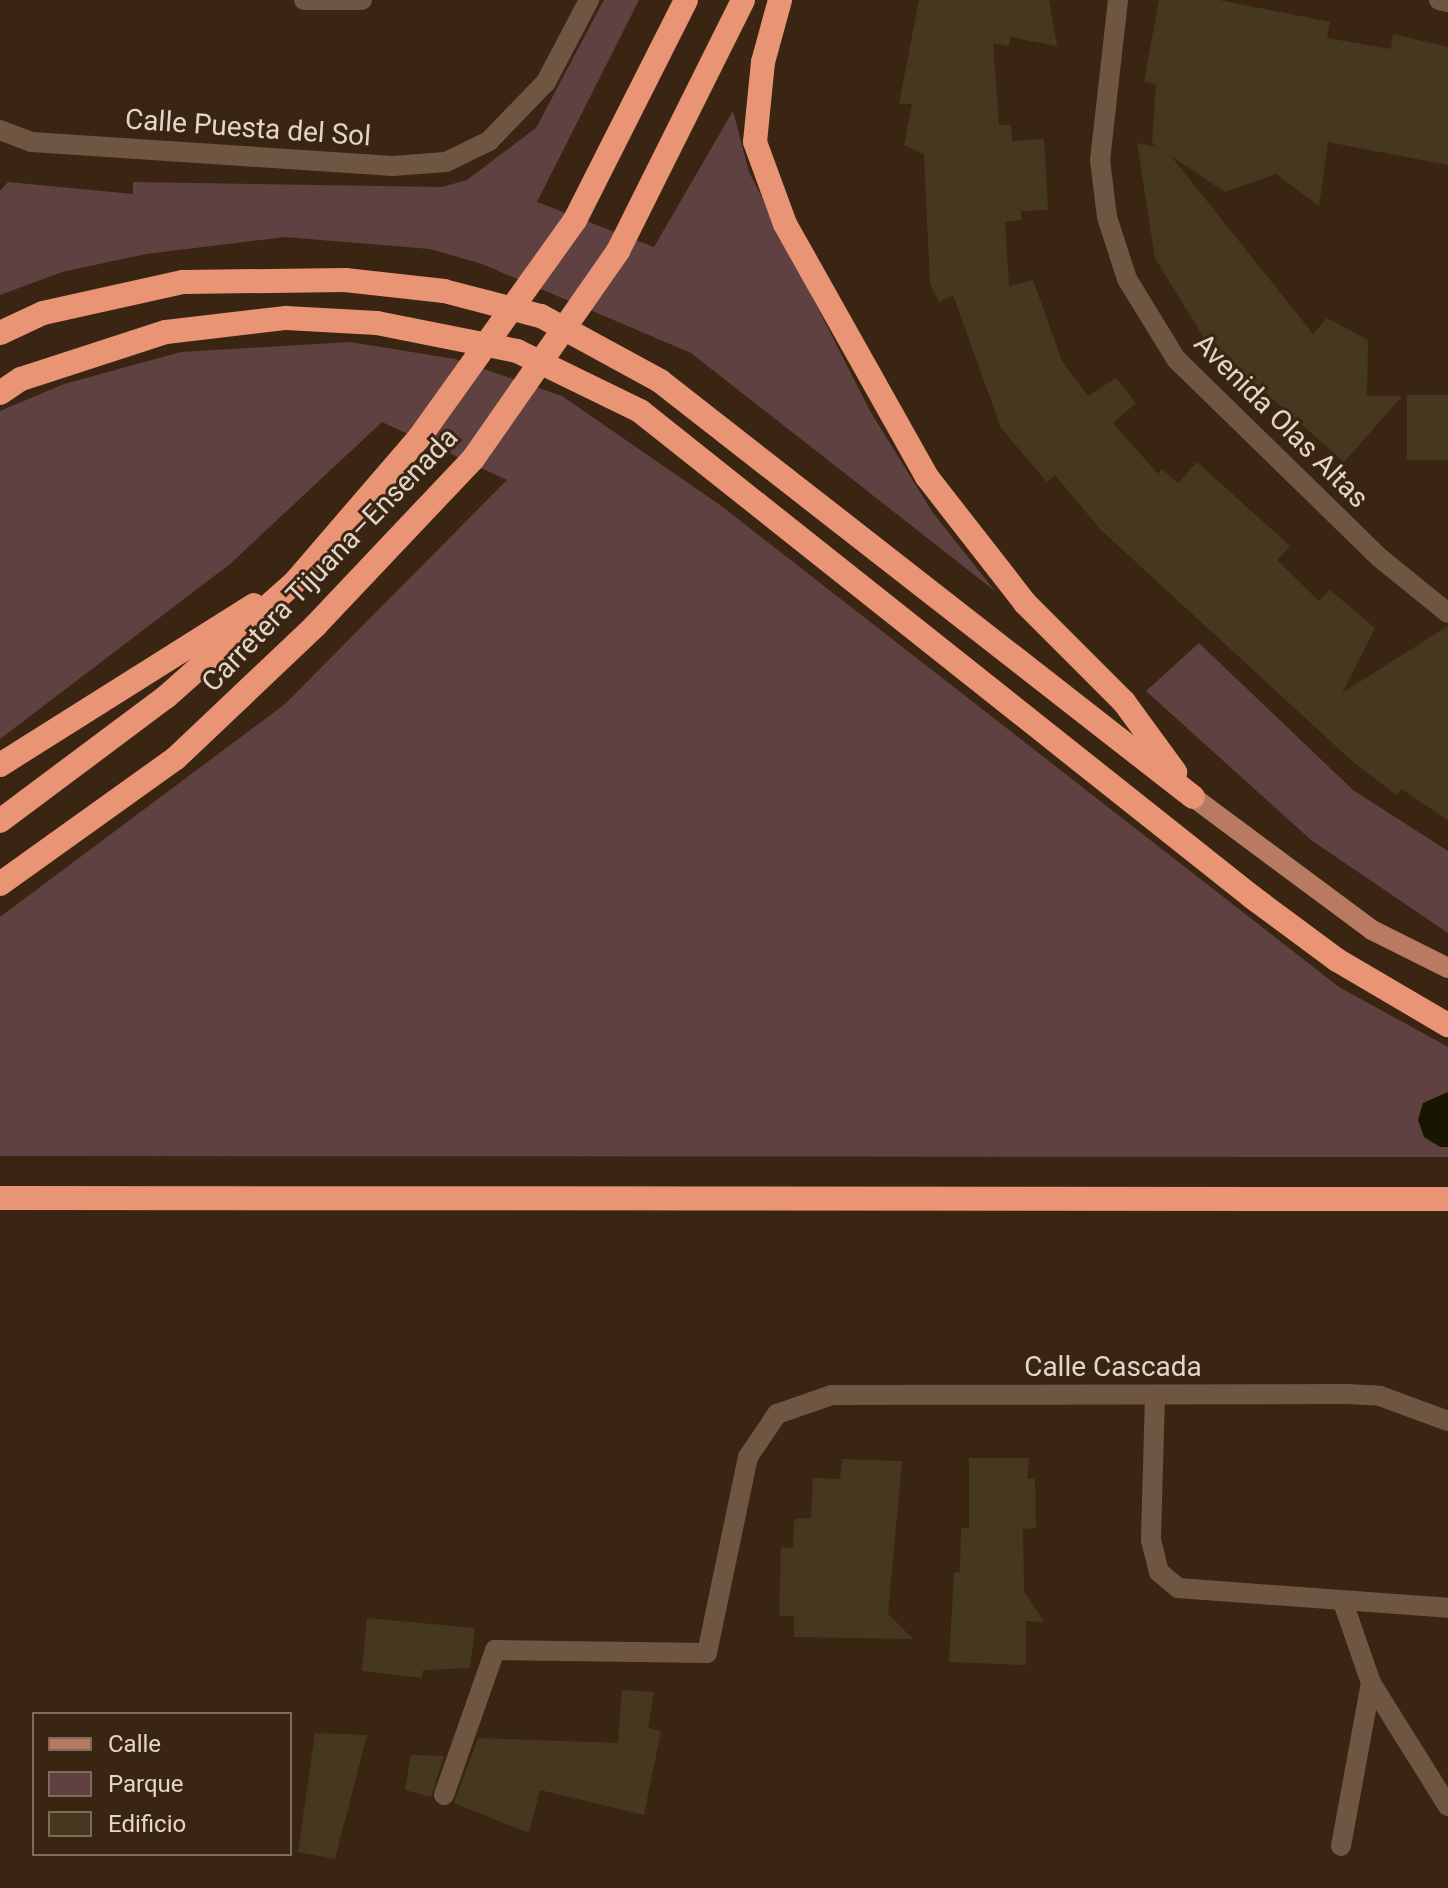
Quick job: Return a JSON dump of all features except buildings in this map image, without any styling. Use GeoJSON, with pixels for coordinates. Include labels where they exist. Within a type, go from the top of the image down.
{"type":"FeatureCollection","features":[{"type":"Feature","properties":{"kind":"highway","name":"Carretera Tijuana–Ensenada"},"geometry":{"type":"LineString","coordinates":[[0,821],[166,697],[295,582],[419,438],[575,220],[686,0]]}},
{"type":"Feature","properties":{"kind":"highway","name":"Carretera Tijuana–Ensenada"},"geometry":{"type":"LineString","coordinates":[[0,884],[176,758],[315,626],[473,459],[618,251],[743,0]]}},
{"type":"Feature","properties":{"kind":"highway"},"geometry":{"type":"LineString","coordinates":[[780,0],[763,62],[755,142],[785,224],[927,477],[1025,603],[1124,702],[1193,797]]}},
{"type":"Feature","properties":{"kind":"highway"},"geometry":{"type":"LineString","coordinates":[[0,333],[112,294],[183,282],[345,280],[444,291],[541,316],[660,381],[1193,797]]}},
{"type":"Feature","properties":{"kind":"highway"},"geometry":{"type":"LineString","coordinates":[[0,393],[21,379],[166,332],[286,318],[377,323],[517,351],[640,411],[1252,897],[1337,960],[1448,1025]]}},
{"type":"Feature","properties":{"kind":"highway"},"geometry":{"type":"LineString","coordinates":[[0,765],[178,648],[295,582]]}},
{"type":"Feature","properties":{"kind":"highway"},"geometry":{"type":"LineString","coordinates":[[0,1198],[1448,1199]]}},
{"type":"Feature","properties":{"kind":"main road"},"geometry":{"type":"LineString","coordinates":[[1193,797],[1372,930],[1448,968]]}},
{"type":"Feature","properties":{"kind":"street"},"geometry":{"type":"LineString","coordinates":[[304,0],[362,0]]}},
{"type":"Feature","properties":{"kind":"street","name":"Calle Puesta del Sol"},"geometry":{"type":"LineString","coordinates":[[0,130],[32,142],[393,166],[446,162],[489,141],[546,82],[589,0]]}},
{"type":"Feature","properties":{"kind":"street","name":"Avenida Olas Altas"},"geometry":{"type":"LineString","coordinates":[[1118,0],[1100,160],[1107,217],[1127,279],[1176,359],[1380,558],[1448,613]]}},
{"type":"Feature","properties":{"kind":"street"},"geometry":{"type":"LineString","coordinates":[[1439,0],[1448,2]]}},
{"type":"Feature","properties":{"kind":"street","name":"Calle Cascada"},"geometry":{"type":"LineString","coordinates":[[444,1795],[495,1650],[707,1653],[748,1457],[777,1414],[832,1395],[1380,1396],[1448,1421]]}},
{"type":"Feature","properties":{"kind":"street"},"geometry":{"type":"LineString","coordinates":[[1155,1395],[1151,1540],[1159,1572],[1178,1588],[1206,1595],[1344,1605],[1448,1608]]}},
{"type":"Feature","properties":{"kind":"street"},"geometry":{"type":"LineString","coordinates":[[1344,1605],[1371,1683],[1448,1806]]}},
{"type":"Feature","properties":{"kind":"street"},"geometry":{"type":"LineString","coordinates":[[1341,1846],[1371,1683]]}},
{"type":"Feature","properties":{"kind":"green space"},"geometry":{"type":"Polygon","coordinates":[[[604,0],[639,0],[537,202],[654,247],[733,111],[749,172],[870,411],[933,513],[995,591],[691,353],[482,264],[430,249],[285,237],[146,254],[62,272],[0,295],[0,191],[8,182],[133,194],[133,182],[442,187],[467,180],[536,128],[604,0]]]}},
{"type":"Feature","properties":{"kind":"green space"},"geometry":{"type":"Polygon","coordinates":[[[350,342],[455,359],[562,396],[720,505],[1339,987],[1448,1047],[1448,1157],[0,1156],[0,917],[285,704],[507,480],[382,422],[230,564],[0,739],[0,411],[64,384],[181,352],[350,342]]]}},
{"type":"Feature","properties":{"kind":"green space"},"geometry":{"type":"Polygon","coordinates":[[[1199,643],[1353,790],[1448,851],[1448,933],[1311,840],[1146,691],[1199,643]]]}},
{"type":"Feature","properties":{"kind":"shaded area"},"geometry":{"type":"Polygon","coordinates":[[[1448,1092],[1448,1147],[1440,1147],[1424,1137],[1418,1120],[1423,1103],[1448,1092]]]}}]}
